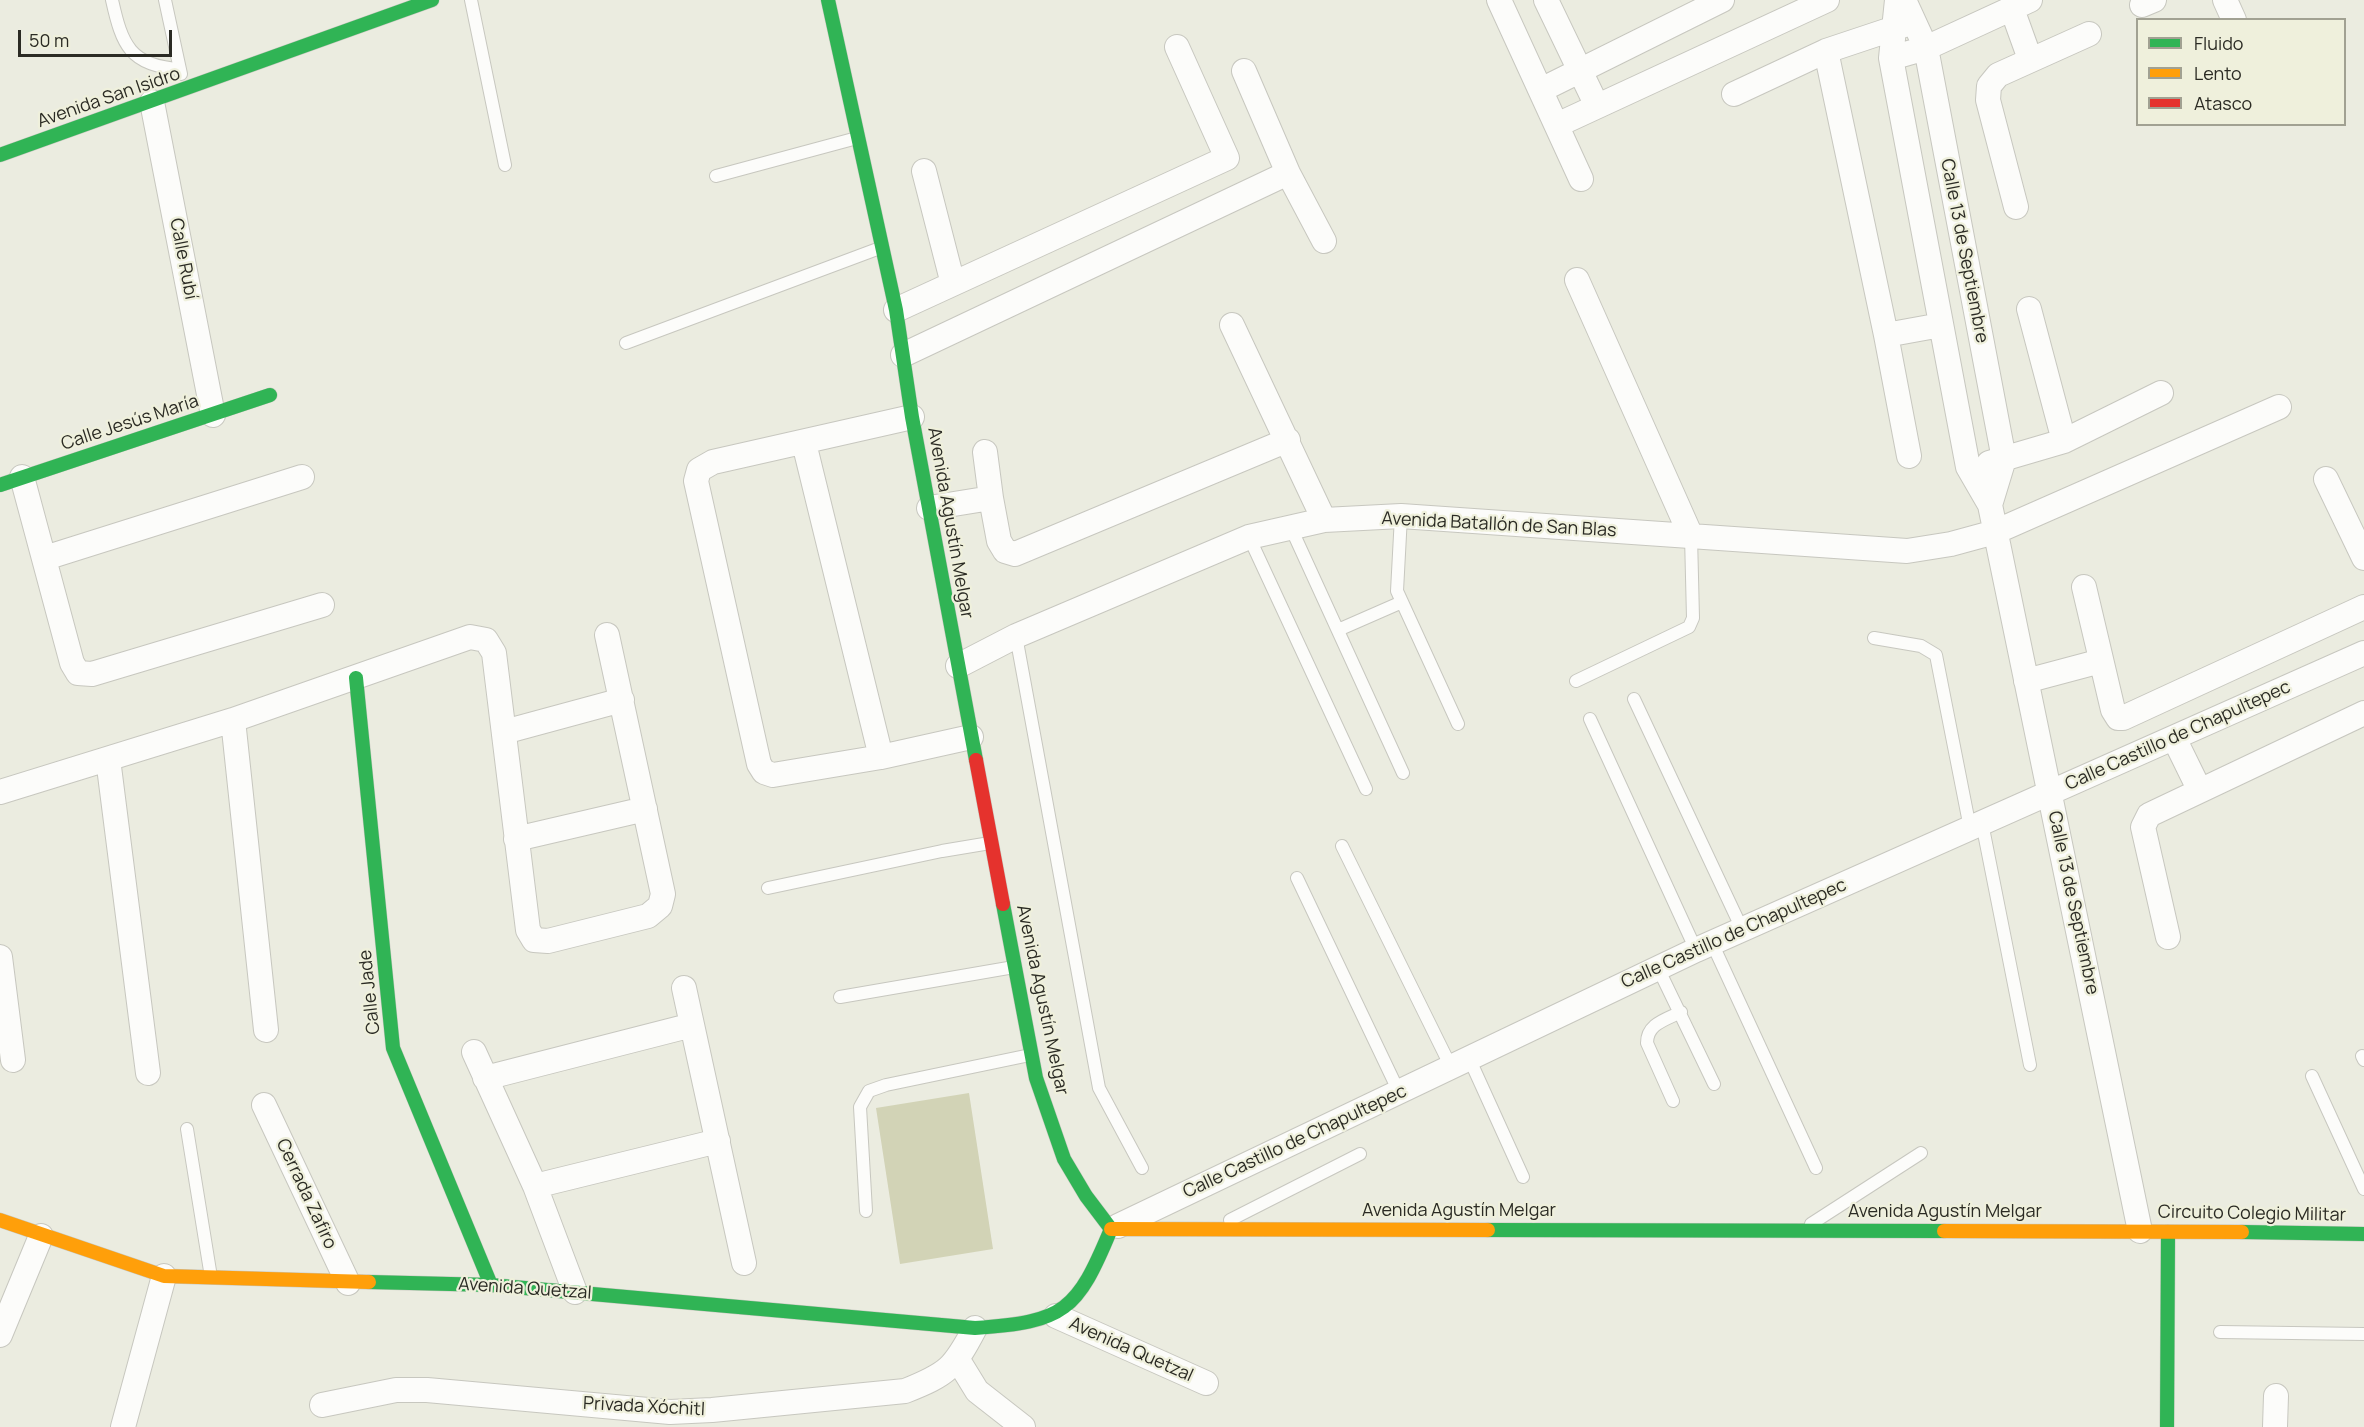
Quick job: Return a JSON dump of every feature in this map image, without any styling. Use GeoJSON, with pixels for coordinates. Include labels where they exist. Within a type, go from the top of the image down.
{"type":"FeatureCollection","features":[{"type":"Feature","properties":{"kind":"main road","name":"Avenida San Isidro"},"geometry":{"type":"LineString","coordinates":[[0,155],[432,0]]}},
{"type":"Feature","properties":{"kind":"main road"},"geometry":{"type":"LineString","coordinates":[[829,4],[844,0]]}},
{"type":"Feature","properties":{"kind":"main road","name":"Avenida Agustín Melgar"},"geometry":{"type":"LineString","coordinates":[[829,4],[896,310],[912,417],[1036,1078],[1064,1158],[1086,1196],[1111,1229],[2140,1231]]}},
{"type":"Feature","properties":{"kind":"main road","name":"Calle Jesús María"},"geometry":{"type":"LineString","coordinates":[[11,481],[213,416],[270,394]]}},
{"type":"Feature","properties":{"kind":"main road","name":"Calle Jade"},"geometry":{"type":"LineString","coordinates":[[356,678],[393,1048],[491,1285]]}},
{"type":"Feature","properties":{"kind":"main road","name":"Avenida Quetzal"},"geometry":{"type":"LineString","coordinates":[[0,1220],[41,1236],[164,1276],[491,1285],[975,1328],[1021,1326],[1056,1316],[1080,1297],[1111,1229]]}},
{"type":"Feature","properties":{"kind":"main road","name":"Circuito Colegio Militar"},"geometry":{"type":"LineString","coordinates":[[2140,1231],[2168,1232],[2191,1238],[2364,1234]]}},
{"type":"Feature","properties":{"kind":"main road"},"geometry":{"type":"LineString","coordinates":[[2167,1427],[2168,1232]]}},
{"type":"Feature","properties":{"kind":"street"},"geometry":{"type":"LineString","coordinates":[[1499,0],[1581,179]]}},
{"type":"Feature","properties":{"kind":"street"},"geometry":{"type":"LineString","coordinates":[[1546,0],[1597,106]]}},
{"type":"Feature","properties":{"kind":"street"},"geometry":{"type":"LineString","coordinates":[[1541,90],[1722,0]]}},
{"type":"Feature","properties":{"kind":"street"},"geometry":{"type":"LineString","coordinates":[[1557,125],[1827,0]]}},
{"type":"Feature","properties":{"kind":"street","name":"Calle 13 de Septiembre"},"geometry":{"type":"LineString","coordinates":[[1897,0],[1904,25],[1926,48],[2004,459],[1990,505]]}},
{"type":"Feature","properties":{"kind":"street","name":"Calle 13 de Septiembre"},"geometry":{"type":"LineString","coordinates":[[1904,0],[1904,25],[1891,58],[1968,467],[1990,505],[2140,1231]]}},
{"type":"Feature","properties":{"kind":"street"},"geometry":{"type":"LineString","coordinates":[[2225,0],[2233,18]]}},
{"type":"Feature","properties":{"kind":"street"},"geometry":{"type":"LineString","coordinates":[[1891,58],[1926,48],[2021,4],[2030,59]]}},
{"type":"Feature","properties":{"kind":"street"},"geometry":{"type":"LineString","coordinates":[[1734,94],[1826,51],[1904,25]]}},
{"type":"Feature","properties":{"kind":"street"},"geometry":{"type":"LineString","coordinates":[[2016,207],[1988,100],[1989,86],[1998,75],[2089,34]]}},
{"type":"Feature","properties":{"kind":"street"},"geometry":{"type":"LineString","coordinates":[[1177,48],[1244,194]]}},
{"type":"Feature","properties":{"kind":"street"},"geometry":{"type":"LineString","coordinates":[[1826,51],[1909,456]]}},
{"type":"Feature","properties":{"kind":"street"},"geometry":{"type":"LineString","coordinates":[[1244,71],[1288,173],[1324,241]]}},
{"type":"Feature","properties":{"kind":"street","name":"Calle Rubí"},"geometry":{"type":"LineString","coordinates":[[152,102],[213,416]]}},
{"type":"Feature","properties":{"kind":"street"},"geometry":{"type":"LineString","coordinates":[[896,310],[1227,158]]}},
{"type":"Feature","properties":{"kind":"street"},"geometry":{"type":"LineString","coordinates":[[924,171],[953,284]]}},
{"type":"Feature","properties":{"kind":"street"},"geometry":{"type":"LineString","coordinates":[[903,355],[1288,173]]}},
{"type":"Feature","properties":{"kind":"street"},"geometry":{"type":"LineString","coordinates":[[1576,280],[1691,536]]}},
{"type":"Feature","properties":{"kind":"street"},"geometry":{"type":"LineString","coordinates":[[2029,309],[2064,441]]}},
{"type":"Feature","properties":{"kind":"street"},"geometry":{"type":"LineString","coordinates":[[1232,325],[1324,520]]}},
{"type":"Feature","properties":{"kind":"street"},"geometry":{"type":"LineString","coordinates":[[1886,335],[1941,325]]}},
{"type":"Feature","properties":{"kind":"street"},"geometry":{"type":"LineString","coordinates":[[1968,467],[2064,441],[2161,393]]}},
{"type":"Feature","properties":{"kind":"street","name":"Avenida Batallón de San Blas"},"geometry":{"type":"LineString","coordinates":[[958,666],[1016,636],[1249,537],[1324,520],[1401,516],[1907,551],[1951,544],[1995,532],[2279,406]]}},
{"type":"Feature","properties":{"kind":"street"},"geometry":{"type":"LineString","coordinates":[[912,417],[712,462],[699,470],[696,481],[759,764],[764,772],[772,776],[881,757],[971,737]]}},
{"type":"Feature","properties":{"kind":"street"},"geometry":{"type":"LineString","coordinates":[[985,452],[999,541],[1005,550],[1015,554],[1288,440]]}},
{"type":"Feature","properties":{"kind":"street"},"geometry":{"type":"LineString","coordinates":[[804,443],[881,757]]}},
{"type":"Feature","properties":{"kind":"street"},"geometry":{"type":"LineString","coordinates":[[45,558],[302,477]]}},
{"type":"Feature","properties":{"kind":"street"},"geometry":{"type":"LineString","coordinates":[[2326,479],[2364,558]]}},
{"type":"Feature","properties":{"kind":"street"},"geometry":{"type":"LineString","coordinates":[[11,481],[45,558],[72,663],[78,673],[92,674],[322,605]]}},
{"type":"Feature","properties":{"kind":"street"},"geometry":{"type":"LineString","coordinates":[[929,508],[991,498]]}},
{"type":"Feature","properties":{"kind":"street"},"geometry":{"type":"LineString","coordinates":[[2084,587],[2113,710],[2118,718],[2123,718],[2364,607]]}},
{"type":"Feature","properties":{"kind":"street"},"geometry":{"type":"LineString","coordinates":[[0,792],[233,720],[470,637],[486,640],[494,652],[528,930],[534,940],[548,941],[648,916],[660,906],[663,894],[607,635]]}},
{"type":"Feature","properties":{"kind":"street","name":"Calle Castillo de Chapultepec"},"geometry":{"type":"LineString","coordinates":[[1111,1229],[1704,946],[2174,738],[2362,658]]}},
{"type":"Feature","properties":{"kind":"street"},"geometry":{"type":"LineString","coordinates":[[2026,681],[2101,661]]}},
{"type":"Feature","properties":{"kind":"street"},"geometry":{"type":"LineString","coordinates":[[504,732],[622,700]]}},
{"type":"Feature","properties":{"kind":"street"},"geometry":{"type":"LineString","coordinates":[[2168,937],[2143,827],[2149,815],[2199,789],[2364,713]]}},
{"type":"Feature","properties":{"kind":"street"},"geometry":{"type":"LineString","coordinates":[[233,720],[266,1030]]}},
{"type":"Feature","properties":{"kind":"street"},"geometry":{"type":"LineString","coordinates":[[2174,738],[2199,789]]}},
{"type":"Feature","properties":{"kind":"street"},"geometry":{"type":"LineString","coordinates":[[108,759],[148,1073]]}},
{"type":"Feature","properties":{"kind":"street"},"geometry":{"type":"LineString","coordinates":[[516,839],[645,809]]}},
{"type":"Feature","properties":{"kind":"street"},"geometry":{"type":"LineString","coordinates":[[0,957],[13,1060]]}},
{"type":"Feature","properties":{"kind":"street"},"geometry":{"type":"LineString","coordinates":[[684,988],[744,1263]]}},
{"type":"Feature","properties":{"kind":"street"},"geometry":{"type":"LineString","coordinates":[[485,1078],[692,1025]]}},
{"type":"Feature","properties":{"kind":"street"},"geometry":{"type":"LineString","coordinates":[[474,1052],[535,1186],[575,1292]]}},
{"type":"Feature","properties":{"kind":"street","name":"Cerrada Zafiro"},"geometry":{"type":"LineString","coordinates":[[264,1105],[348,1282]]}},
{"type":"Feature","properties":{"kind":"street"},"geometry":{"type":"LineString","coordinates":[[535,1186],[718,1141]]}},
{"type":"Feature","properties":{"kind":"street"},"geometry":{"type":"LineString","coordinates":[[0,1335],[41,1236]]}},
{"type":"Feature","properties":{"kind":"street"},"geometry":{"type":"LineString","coordinates":[[123,1427],[164,1276]]}},
{"type":"Feature","properties":{"kind":"street","name":"Avenida Quetzal"},"geometry":{"type":"LineString","coordinates":[[1056,1316],[1206,1383]]}},
{"type":"Feature","properties":{"kind":"street","name":"Privada Xóchitl"},"geometry":{"type":"LineString","coordinates":[[322,1405],[396,1390],[427,1390],[670,1412],[712,1410],[904,1390],[934,1379],[958,1360],[975,1328]]}},
{"type":"Feature","properties":{"kind":"street"},"geometry":{"type":"LineString","coordinates":[[958,1360],[977,1391],[1023,1427]]}},
{"type":"Feature","properties":{"kind":"street"},"geometry":{"type":"LineString","coordinates":[[2275,1427],[2276,1396]]}},
{"type":"Feature","properties":{"kind":"lane"},"geometry":{"type":"LineString","coordinates":[[112,0],[125,45],[139,59],[165,68],[180,69]]}},
{"type":"Feature","properties":{"kind":"lane"},"geometry":{"type":"LineString","coordinates":[[165,0],[185,90]]}},
{"type":"Feature","properties":{"kind":"lane"},"geometry":{"type":"LineString","coordinates":[[471,0],[505,165]]}},
{"type":"Feature","properties":{"kind":"lane"},"geometry":{"type":"LineString","coordinates":[[716,176],[858,138]]}},
{"type":"Feature","properties":{"kind":"lane"},"geometry":{"type":"LineString","coordinates":[[626,343],[882,247]]}},
{"type":"Feature","properties":{"kind":"lane"},"geometry":{"type":"LineString","coordinates":[[1401,516],[1397,591],[1458,724]]}},
{"type":"Feature","properties":{"kind":"lane"},"geometry":{"type":"LineString","coordinates":[[1291,528],[1402,773]]}},
{"type":"Feature","properties":{"kind":"lane"},"geometry":{"type":"LineString","coordinates":[[1576,681],[1689,627],[1693,618],[1691,536]]}},
{"type":"Feature","properties":{"kind":"lane"},"geometry":{"type":"LineString","coordinates":[[1249,537],[1366,789]]}},
{"type":"Feature","properties":{"kind":"lane"},"geometry":{"type":"LineString","coordinates":[[1338,630],[1402,602]]}},
{"type":"Feature","properties":{"kind":"lane"},"geometry":{"type":"LineString","coordinates":[[1016,636],[1099,1088],[1142,1168]]}},
{"type":"Feature","properties":{"kind":"lane"},"geometry":{"type":"LineString","coordinates":[[1874,638],[1921,646],[1936,655],[2030,1065]]}},
{"type":"Feature","properties":{"kind":"lane"},"geometry":{"type":"LineString","coordinates":[[1634,699],[1742,929]]}},
{"type":"Feature","properties":{"kind":"lane"},"geometry":{"type":"LineString","coordinates":[[1590,719],[1816,1168]]}},
{"type":"Feature","properties":{"kind":"lane"},"geometry":{"type":"LineString","coordinates":[[768,888],[942,850],[991,843]]}},
{"type":"Feature","properties":{"kind":"lane"},"geometry":{"type":"LineString","coordinates":[[1342,846],[1523,1177]]}},
{"type":"Feature","properties":{"kind":"lane"},"geometry":{"type":"LineString","coordinates":[[1297,878],[1399,1092]]}},
{"type":"Feature","properties":{"kind":"lane"},"geometry":{"type":"LineString","coordinates":[[840,997],[1015,967]]}},
{"type":"Feature","properties":{"kind":"lane"},"geometry":{"type":"LineString","coordinates":[[1659,968],[1714,1084]]}},
{"type":"Feature","properties":{"kind":"lane"},"geometry":{"type":"LineString","coordinates":[[1673,1101],[1647,1043],[1647,1034],[1653,1026],[1681,1012]]}},
{"type":"Feature","properties":{"kind":"lane"},"geometry":{"type":"LineString","coordinates":[[866,1211],[860,1107],[869,1091],[886,1085],[1031,1055]]}},
{"type":"Feature","properties":{"kind":"lane"},"geometry":{"type":"LineString","coordinates":[[2312,1076],[2364,1189]]}},
{"type":"Feature","properties":{"kind":"lane"},"geometry":{"type":"LineString","coordinates":[[187,1129],[211,1278]]}},
{"type":"Feature","properties":{"kind":"lane"},"geometry":{"type":"LineString","coordinates":[[1803,1230],[1921,1153]]}},
{"type":"Feature","properties":{"kind":"lane"},"geometry":{"type":"LineString","coordinates":[[1214,1229],[1360,1154]]}},
{"type":"Feature","properties":{"kind":"lane"},"geometry":{"type":"LineString","coordinates":[[2220,1332],[2364,1334]]}},
{"type":"Feature","properties":{"kind":"green space"},"geometry":{"type":"Polygon","coordinates":[[[969,1093],[993,1249],[900,1264],[876,1108],[969,1093]]]}},
{"type":"Feature","properties":{"kind":"traffic: fast"},"geometry":{"type":"LineString","coordinates":[[0,155],[432,0]]}},
{"type":"Feature","properties":{"kind":"traffic: fast"},"geometry":{"type":"LineString","coordinates":[[828,0],[896,310],[912,417],[976,760]]}},
{"type":"Feature","properties":{"kind":"traffic: fast"},"geometry":{"type":"LineString","coordinates":[[0,485],[270,395]]}},
{"type":"Feature","properties":{"kind":"traffic: fast"},"geometry":{"type":"LineString","coordinates":[[356,678],[393,1048],[491,1285]]}},
{"type":"Feature","properties":{"kind":"traffic: fast"},"geometry":{"type":"LineString","coordinates":[[1003,904],[1036,1078],[1064,1159],[1086,1196],[1111,1229]]}},
{"type":"Feature","properties":{"kind":"traffic: fast"},"geometry":{"type":"LineString","coordinates":[[369,1282],[491,1285],[975,1328],[1029,1322],[1049,1316],[1064,1307],[1077,1295],[1088,1278],[1111,1229]]}},
{"type":"Feature","properties":{"kind":"traffic: fast"},"geometry":{"type":"LineString","coordinates":[[1488,1230],[1944,1231]]}},
{"type":"Feature","properties":{"kind":"traffic: fast"},"geometry":{"type":"LineString","coordinates":[[2167,1427],[2168,1232]]}},
{"type":"Feature","properties":{"kind":"traffic: fast"},"geometry":{"type":"LineString","coordinates":[[2242,1232],[2364,1234]]}},
{"type":"Feature","properties":{"kind":"traffic: slow"},"geometry":{"type":"LineString","coordinates":[[0,1220],[164,1276],[369,1282]]}},
{"type":"Feature","properties":{"kind":"traffic: slow"},"geometry":{"type":"LineString","coordinates":[[1111,1229],[1488,1230]]}},
{"type":"Feature","properties":{"kind":"traffic: slow"},"geometry":{"type":"LineString","coordinates":[[1944,1231],[2242,1232]]}},
{"type":"Feature","properties":{"kind":"traffic: jam"},"geometry":{"type":"LineString","coordinates":[[976,760],[1003,904]]}}]}
